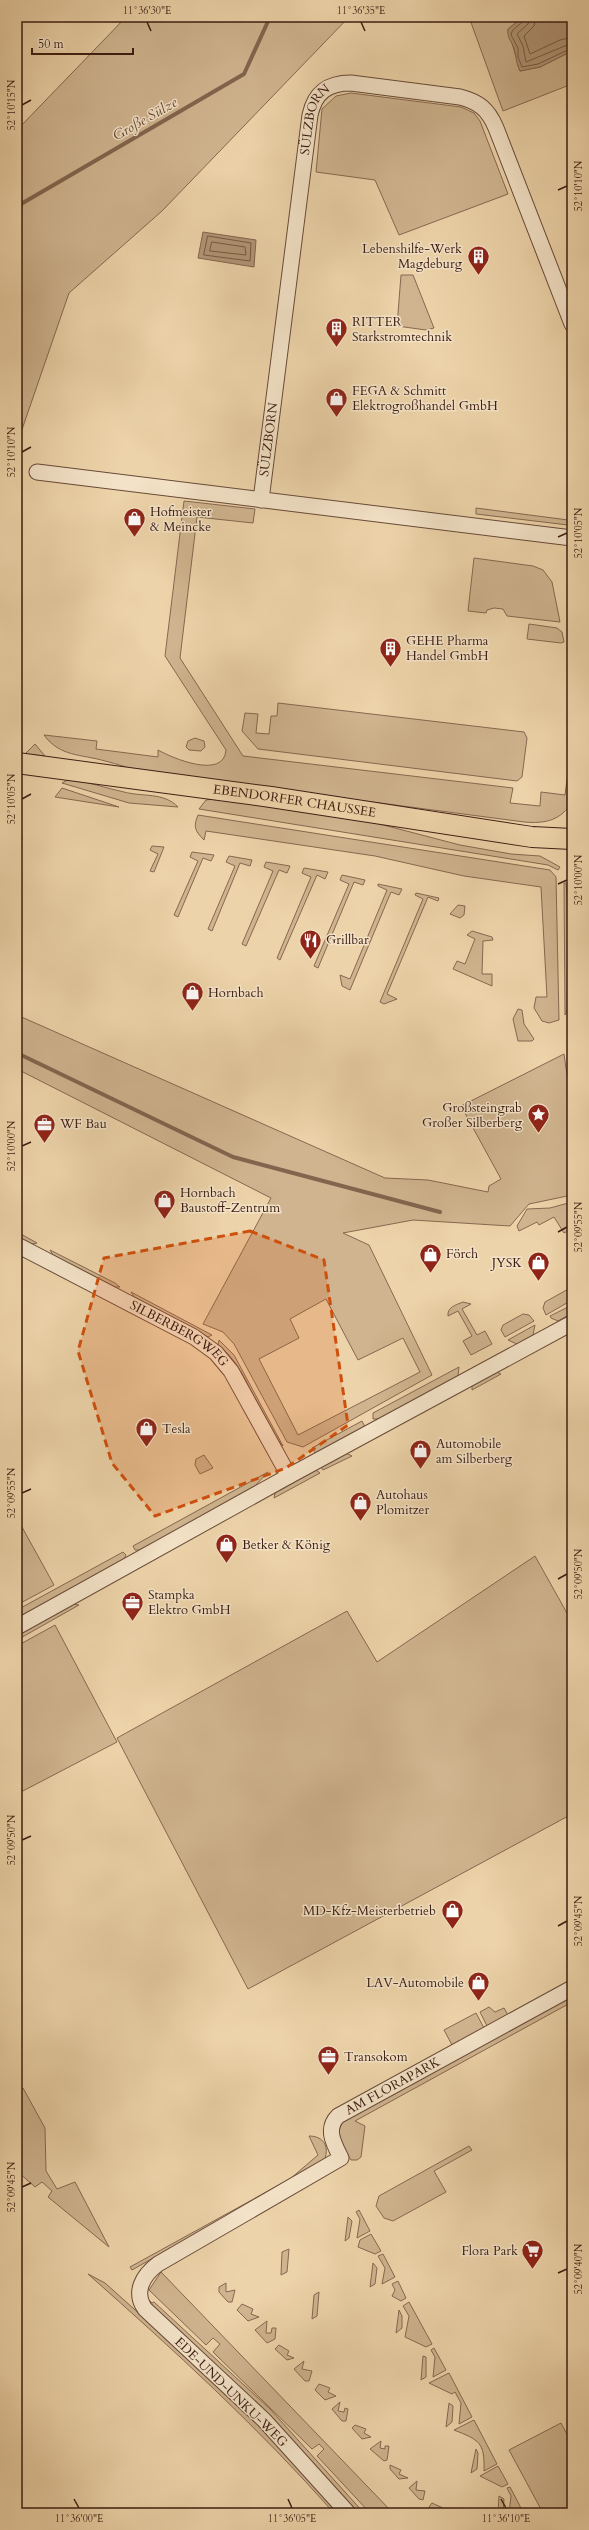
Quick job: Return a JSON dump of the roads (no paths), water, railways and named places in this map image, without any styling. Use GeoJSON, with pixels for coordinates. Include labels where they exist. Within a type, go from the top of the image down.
{"type":"FeatureCollection","features":[{"type":"Feature","properties":{"kind":"main road","name":"EBENDORFER CHAUSSEE"},"geometry":{"type":"LineString","coordinates":[[17,763],[278,798],[532,836],[572,839]]}},
{"type":"Feature","properties":{"kind":"street","name":"SÜLZBORN"},"geometry":{"type":"LineString","coordinates":[[261,500],[310,115],[315,98],[325,89],[335,85],[351,83],[460,97],[475,101],[484,108],[496,128],[572,324]]}},
{"type":"Feature","properties":{"kind":"street"},"geometry":{"type":"LineString","coordinates":[[37,472],[572,538]]}},
{"type":"Feature","properties":{"kind":"street","name":"SILBERBERGWEG"},"geometry":{"type":"LineString","coordinates":[[17,1245],[189,1335],[216,1353],[235,1376],[289,1476]]}},
{"type":"Feature","properties":{"kind":"street"},"geometry":{"type":"LineString","coordinates":[[17,1627],[289,1476],[572,1323]]}},
{"type":"Feature","properties":{"kind":"street","name":"AM FLORAPARK"},"geometry":{"type":"LineString","coordinates":[[145,2309],[140,2298],[140,2287],[144,2278],[155,2266],[341,2158],[333,2142],[331,2131],[334,2120],[338,2116],[572,1988]]}},
{"type":"Feature","properties":{"kind":"street","name":"EDE-UND-UNKU-WEG"},"geometry":{"type":"LineString","coordinates":[[145,2309],[264,2420],[348,2513]]}},
{"type":"Feature","properties":{"kind":"water"},"geometry":{"type":"Polygon","coordinates":[[[523,17],[572,17],[572,51],[540,67],[520,71],[514,48],[509,37],[508,29],[523,17]]]}},
{"type":"Feature","properties":{"kind":"water"},"geometry":{"type":"Polygon","coordinates":[[[203,232],[256,240],[254,267],[198,258],[203,232]]]}},
{"type":"Feature","properties":{"kind":"waterway","name":"Große Sülze"},"geometry":{"type":"LineString","coordinates":[[17,224],[21,204],[244,74],[270,17]]}},
{"type":"Feature","properties":{"kind":"waterway"},"geometry":{"type":"LineString","coordinates":[[17,1053],[233,1157],[440,1212]]}},
{"type":"Feature","properties":{"kind":"place","name":"Lebenshilfe-Werk Magdeburg"},"geometry":{"type":"Point","coordinates":[478,276]}},
{"type":"Feature","properties":{"kind":"place","name":"RITTER Starkstromtechnik"},"geometry":{"type":"Point","coordinates":[336,348]}},
{"type":"Feature","properties":{"kind":"place","name":"FEGA & Schmitt Elektrogroßhandel GmbH"},"geometry":{"type":"Point","coordinates":[336,418]}},
{"type":"Feature","properties":{"kind":"place","name":"Hofmeister & Meincke"},"geometry":{"type":"Point","coordinates":[134,538]}},
{"type":"Feature","properties":{"kind":"place","name":"GEHE Pharma Handel GmbH"},"geometry":{"type":"Point","coordinates":[391,668]}},
{"type":"Feature","properties":{"kind":"place","name":"Grillbar"},"geometry":{"type":"Point","coordinates":[311,960]}},
{"type":"Feature","properties":{"kind":"place","name":"Hornbach"},"geometry":{"type":"Point","coordinates":[192,1012]}},
{"type":"Feature","properties":{"kind":"place","name":"Großsteingrab Großer Silberberg"},"geometry":{"type":"Point","coordinates":[538,1134]}},
{"type":"Feature","properties":{"kind":"place","name":"WF Bau"},"geometry":{"type":"Point","coordinates":[44,1144]}},
{"type":"Feature","properties":{"kind":"place","name":"Hornbach Baustoff-Zentrum"},"geometry":{"type":"Point","coordinates":[164,1220]}},
{"type":"Feature","properties":{"kind":"place","name":"Förch"},"geometry":{"type":"Point","coordinates":[431,1274]}},
{"type":"Feature","properties":{"kind":"place","name":"JYSK"},"geometry":{"type":"Point","coordinates":[538,1282]}},
{"type":"Feature","properties":{"kind":"place","name":"Tesla"},"geometry":{"type":"Point","coordinates":[147,1448]}},
{"type":"Feature","properties":{"kind":"place","name":"Automobile am Silberberg"},"geometry":{"type":"Point","coordinates":[420,1470]}},
{"type":"Feature","properties":{"kind":"place","name":"Autohaus Plomitzer"},"geometry":{"type":"Point","coordinates":[361,1522]}},
{"type":"Feature","properties":{"kind":"place","name":"Betker & König"},"geometry":{"type":"Point","coordinates":[226,1564]}},
{"type":"Feature","properties":{"kind":"place","name":"Stampka Elektro GmbH"},"geometry":{"type":"Point","coordinates":[132,1622]}},
{"type":"Feature","properties":{"kind":"place","name":"MD-Kfz-Meisterbetrieb"},"geometry":{"type":"Point","coordinates":[452,1930]}},
{"type":"Feature","properties":{"kind":"place","name":"LAV-Automobile"},"geometry":{"type":"Point","coordinates":[479,2002]}},
{"type":"Feature","properties":{"kind":"place","name":"Transokom"},"geometry":{"type":"Point","coordinates":[328,2076]}},
{"type":"Feature","properties":{"kind":"place","name":"Flora Park"},"geometry":{"type":"Point","coordinates":[533,2270]}}]}
